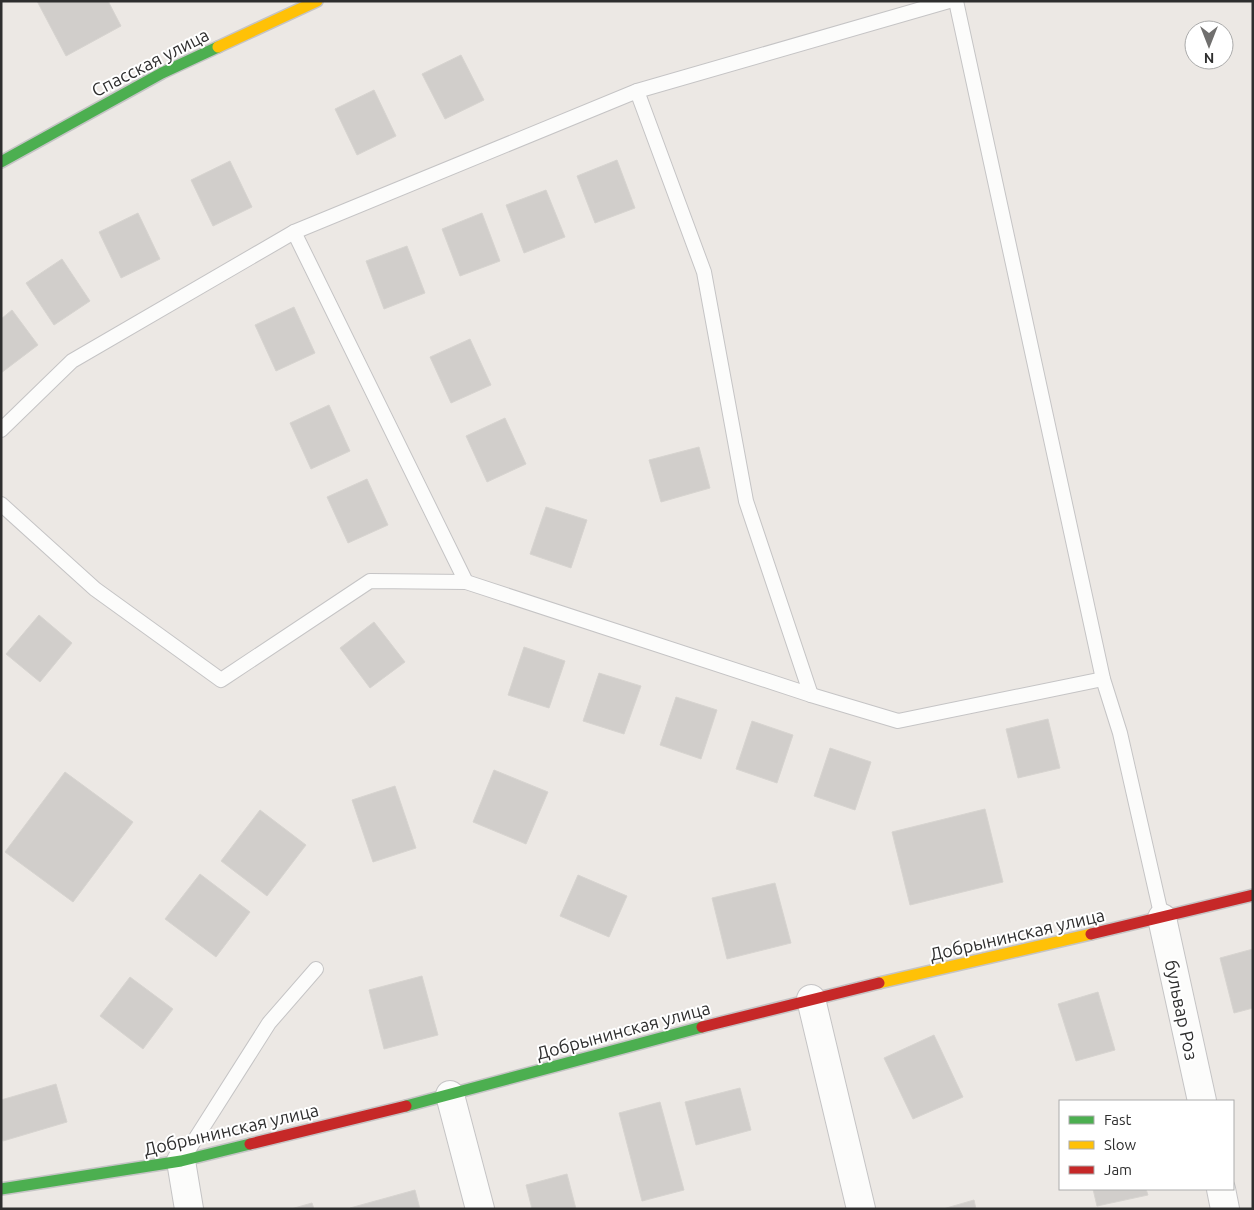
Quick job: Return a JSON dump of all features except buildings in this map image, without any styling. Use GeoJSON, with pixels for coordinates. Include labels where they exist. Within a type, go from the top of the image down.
{"type":"FeatureCollection","features":[{"type":"Feature","properties":{"kind":"street","name":"Спасская улица"},"geometry":{"type":"LineString","coordinates":[[1,162],[162,73],[318,1]]}},
{"type":"Feature","properties":{"kind":"street","name":"Добрынинская улица"},"geometry":{"type":"LineString","coordinates":[[1,1189],[181,1161],[450,1095],[618,1048],[811,999],[1162,918],[1253,894]]}},
{"type":"Feature","properties":{"kind":"street","name":"бульвар Роз"},"geometry":{"type":"LineString","coordinates":[[1162,918],[1202,1100]]}},
{"type":"Feature","properties":{"kind":"street"},"geometry":{"type":"LineString","coordinates":[[811,999],[861,1209]]}},
{"type":"Feature","properties":{"kind":"street"},"geometry":{"type":"LineString","coordinates":[[450,1095],[480,1209]]}},
{"type":"Feature","properties":{"kind":"street"},"geometry":{"type":"LineString","coordinates":[[181,1161],[189,1209]]}},
{"type":"Feature","properties":{"kind":"street"},"geometry":{"type":"LineString","coordinates":[[1221,1190],[1225,1209]]}},
{"type":"Feature","properties":{"kind":"lane"},"geometry":{"type":"LineString","coordinates":[[1,430],[72,362],[294,232],[637,91],[949,1]]}},
{"type":"Feature","properties":{"kind":"lane"},"geometry":{"type":"LineString","coordinates":[[956,1],[1104,679],[1120,733],[1162,918]]}},
{"type":"Feature","properties":{"kind":"lane"},"geometry":{"type":"LineString","coordinates":[[637,91],[704,272],[746,501],[811,695]]}},
{"type":"Feature","properties":{"kind":"lane"},"geometry":{"type":"LineString","coordinates":[[294,232],[466,582]]}},
{"type":"Feature","properties":{"kind":"lane"},"geometry":{"type":"LineString","coordinates":[[1,504],[95,589],[222,680],[370,581],[466,582],[811,695],[898,721],[1104,679]]}},
{"type":"Feature","properties":{"kind":"lane"},"geometry":{"type":"LineString","coordinates":[[181,1161],[268,1023],[316,968]]}},
{"type":"Feature","properties":{"kind":"traffic: fast"},"geometry":{"type":"LineString","coordinates":[[1,162],[162,73],[218,47]]}},
{"type":"Feature","properties":{"kind":"traffic: fast"},"geometry":{"type":"LineString","coordinates":[[406,1106],[702,1027]]}},
{"type":"Feature","properties":{"kind":"traffic: fast"},"geometry":{"type":"LineString","coordinates":[[1,1189],[181,1161],[250,1144]]}},
{"type":"Feature","properties":{"kind":"traffic: slow"},"geometry":{"type":"LineString","coordinates":[[218,47],[317,1]]}},
{"type":"Feature","properties":{"kind":"traffic: slow"},"geometry":{"type":"LineString","coordinates":[[879,983],[1091,934]]}},
{"type":"Feature","properties":{"kind":"traffic: jam"},"geometry":{"type":"LineString","coordinates":[[1091,934],[1253,895]]}},
{"type":"Feature","properties":{"kind":"traffic: jam"},"geometry":{"type":"LineString","coordinates":[[702,1027],[879,983]]}},
{"type":"Feature","properties":{"kind":"traffic: jam"},"geometry":{"type":"LineString","coordinates":[[250,1144],[406,1106]]}}]}
